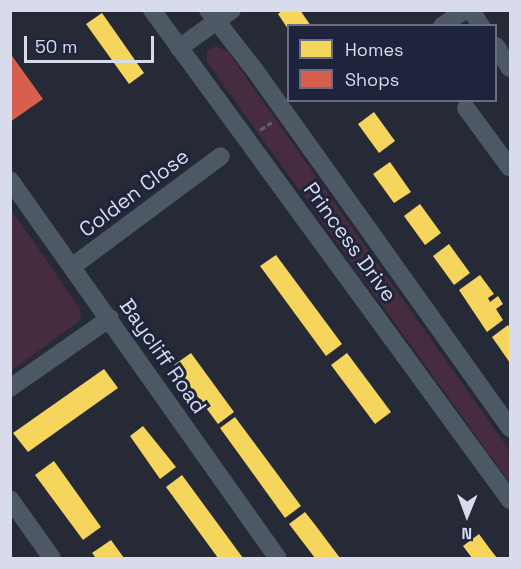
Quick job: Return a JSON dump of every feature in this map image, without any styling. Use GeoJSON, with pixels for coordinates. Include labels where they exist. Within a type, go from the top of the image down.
{"type":"FeatureCollection","features":[{"type":"Feature","properties":{"kind":"street","name":"Princess Drive"},"geometry":{"type":"LineString","coordinates":[[152,10],[510,500]]}},
{"type":"Feature","properties":{"kind":"street"},"geometry":{"type":"LineString","coordinates":[[179,48],[212,16],[232,10]]}},
{"type":"Feature","properties":{"kind":"street"},"geometry":{"type":"LineString","coordinates":[[445,24],[465,10]]}},
{"type":"Feature","properties":{"kind":"street"},"geometry":{"type":"LineString","coordinates":[[471,10],[480,24]]}},
{"type":"Feature","properties":{"kind":"street","name":"Princess Drive"},"geometry":{"type":"LineString","coordinates":[[212,16],[254,69],[510,428]]}},
{"type":"Feature","properties":{"kind":"street"},"geometry":{"type":"LineString","coordinates":[[497,49],[510,68]]}},
{"type":"Feature","properties":{"kind":"street"},"geometry":{"type":"LineString","coordinates":[[466,108],[509,163]]}},
{"type":"Feature","properties":{"kind":"street","name":"Colden Close"},"geometry":{"type":"LineString","coordinates":[[73,266],[221,156]]}},
{"type":"Feature","properties":{"kind":"street","name":"Baycliff Road"},"geometry":{"type":"LineString","coordinates":[[10,180],[278,558]]}},
{"type":"Feature","properties":{"kind":"street"},"geometry":{"type":"LineString","coordinates":[[10,388],[110,318]]}},
{"type":"Feature","properties":{"kind":"street"},"geometry":{"type":"LineString","coordinates":[[10,499],[52,558]]}},
{"type":"Feature","properties":{"kind":"shaded area"},"geometry":{"type":"Polygon","coordinates":[[[216,46],[228,52],[510,451],[510,483],[207,62],[207,51],[216,46]]]}},
{"type":"Feature","properties":{"kind":"shaded area"},"geometry":{"type":"Polygon","coordinates":[[[11,209],[80,309],[81,316],[78,322],[11,371],[11,209]]]}},
{"type":"Feature","properties":{"kind":"building: Homes"},"geometry":{"type":"Polygon","coordinates":[[[283,10],[300,10],[310,24],[287,24],[287,28],[278,14],[283,10]]]}},
{"type":"Feature","properties":{"kind":"building: Homes"},"geometry":{"type":"Polygon","coordinates":[[[102,13],[144,73],[129,84],[86,24],[102,13]]]}},
{"type":"Feature","properties":{"kind":"building: Homes"},"geometry":{"type":"Polygon","coordinates":[[[374,112],[395,141],[379,153],[358,124],[374,112]]]}},
{"type":"Feature","properties":{"kind":"building: Homes"},"geometry":{"type":"Polygon","coordinates":[[[390,162],[411,192],[394,203],[373,174],[390,162]]]}},
{"type":"Feature","properties":{"kind":"building: Homes"},"geometry":{"type":"Polygon","coordinates":[[[420,204],[441,233],[425,245],[404,216],[420,204]]]}},
{"type":"Feature","properties":{"kind":"building: Homes"},"geometry":{"type":"Polygon","coordinates":[[[449,244],[470,273],[454,285],[433,256],[449,244]]]}},
{"type":"Feature","properties":{"kind":"building: Homes"},"geometry":{"type":"Polygon","coordinates":[[[276,255],[342,344],[326,356],[260,266],[276,255]]]}},
{"type":"Feature","properties":{"kind":"building: Homes"},"geometry":{"type":"Polygon","coordinates":[[[480,275],[494,294],[488,298],[490,302],[498,296],[503,304],[496,309],[503,320],[487,332],[459,290],[480,275]]]}},
{"type":"Feature","properties":{"kind":"building: Homes"},"geometry":{"type":"Polygon","coordinates":[[[508,325],[510,328],[510,363],[492,337],[508,325]]]}},
{"type":"Feature","properties":{"kind":"building: Homes"},"geometry":{"type":"Polygon","coordinates":[[[191,353],[234,412],[218,424],[174,365],[191,353]]]}},
{"type":"Feature","properties":{"kind":"building: Homes"},"geometry":{"type":"Polygon","coordinates":[[[347,353],[391,412],[375,424],[331,365],[347,353]]]}},
{"type":"Feature","properties":{"kind":"building: Homes"},"geometry":{"type":"Polygon","coordinates":[[[104,369],[118,388],[28,452],[13,433],[104,369]]]}},
{"type":"Feature","properties":{"kind":"building: Homes"},"geometry":{"type":"Polygon","coordinates":[[[235,417],[301,506],[285,518],[220,428],[235,417]]]}},
{"type":"Feature","properties":{"kind":"building: Homes"},"geometry":{"type":"Polygon","coordinates":[[[143,426],[176,467],[160,479],[130,436],[143,426]]]}},
{"type":"Feature","properties":{"kind":"building: Homes"},"geometry":{"type":"Polygon","coordinates":[[[54,461],[101,527],[83,540],[35,475],[54,461]]]}},
{"type":"Feature","properties":{"kind":"building: Homes"},"geometry":{"type":"Polygon","coordinates":[[[182,475],[243,558],[218,558],[166,487],[182,475]]]}},
{"type":"Feature","properties":{"kind":"building: Homes"},"geometry":{"type":"Polygon","coordinates":[[[305,512],[340,558],[315,558],[289,524],[305,512]]]}},
{"type":"Feature","properties":{"kind":"building: Homes"},"geometry":{"type":"Polygon","coordinates":[[[479,534],[497,558],[472,558],[463,546],[479,534]]]}},
{"type":"Feature","properties":{"kind":"building: Homes"},"geometry":{"type":"Polygon","coordinates":[[[111,540],[124,558],[96,558],[92,553],[111,540]]]}},
{"type":"Feature","properties":{"kind":"building: Shops"},"geometry":{"type":"Polygon","coordinates":[[[10,53],[43,99],[10,122],[10,53]]]}}]}
